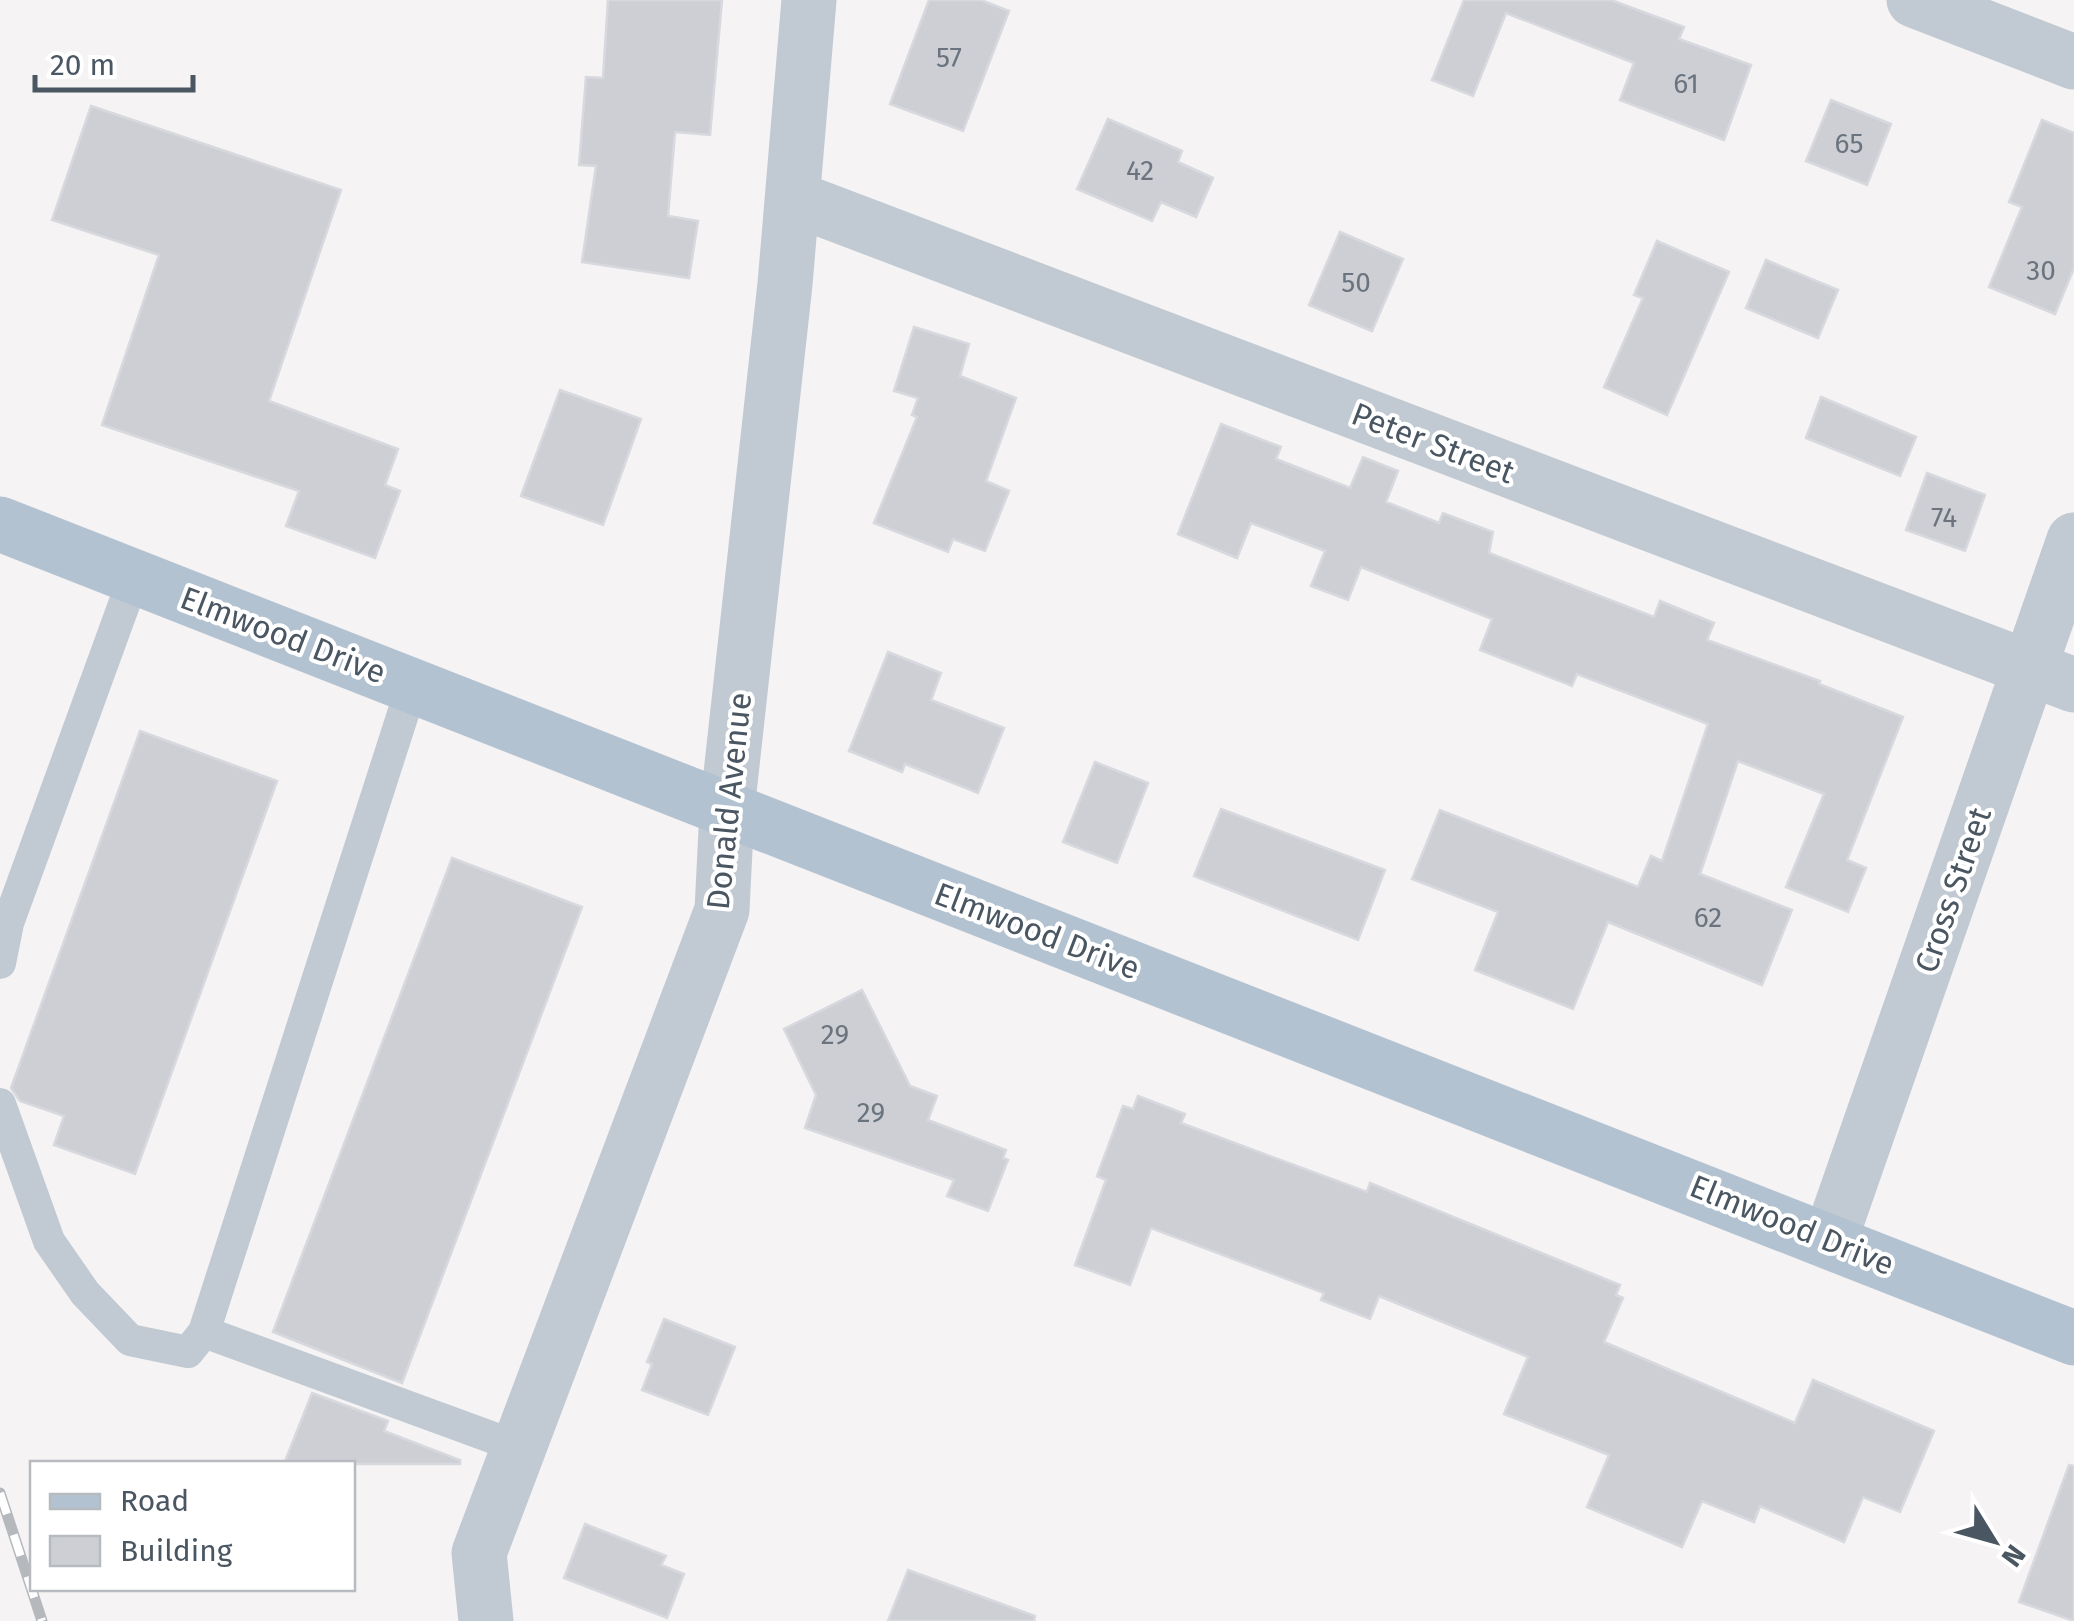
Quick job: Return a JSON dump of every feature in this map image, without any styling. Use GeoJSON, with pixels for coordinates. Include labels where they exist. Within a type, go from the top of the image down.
{"type":"FeatureCollection","features":[{"type":"Feature","properties":{"kind":"main road","name":"Elmwood Drive"},"geometry":{"type":"LineString","coordinates":[[0,524],[2074,1338]]}},
{"type":"Feature","properties":{"kind":"street","name":"Donald Avenue"},"geometry":{"type":"LineString","coordinates":[[486,1621],[479,1554],[722,910],[727,810],[793,198],[808,0]]}},
{"type":"Feature","properties":{"kind":"street"},"geometry":{"type":"LineString","coordinates":[[1914,0],[2074,62]]}},
{"type":"Feature","properties":{"kind":"street","name":"Peter Street"},"geometry":{"type":"LineString","coordinates":[[793,198],[2050,677]]}},
{"type":"Feature","properties":{"kind":"street","name":"Cross Street"},"geometry":{"type":"LineString","coordinates":[[1830,1240],[2016,710],[2050,677],[2074,540]]}},
{"type":"Feature","properties":{"kind":"lane"},"geometry":{"type":"LineString","coordinates":[[0,963],[8,923],[134,576]]}},
{"type":"Feature","properties":{"kind":"lane"},"geometry":{"type":"LineString","coordinates":[[0,1104],[48,1242],[85,1293],[130,1340],[188,1352],[204,1332],[412,686]]}},
{"type":"Feature","properties":{"kind":"lane"},"geometry":{"type":"LineString","coordinates":[[204,1332],[521,1448]]}},
{"type":"Feature","properties":{"kind":"building"},"geometry":{"type":"Polygon","coordinates":[[[608,0],[722,0],[710,135],[675,132],[668,216],[698,221],[689,278],[582,262],[596,166],[579,165],[586,77],[603,78],[608,0]]]}},
{"type":"Feature","properties":{"kind":"building"},"geometry":{"type":"Polygon","coordinates":[[[929,0],[981,0],[1009,11],[963,131],[890,104],[929,0]]]}},
{"type":"Feature","properties":{"kind":"building"},"geometry":{"type":"Polygon","coordinates":[[[1464,0],[1611,0],[1684,27],[1679,39],[1751,65],[1724,140],[1620,100],[1634,63],[1506,13],[1473,96],[1432,80],[1464,0]]]}},
{"type":"Feature","properties":{"kind":"building"},"geometry":{"type":"Polygon","coordinates":[[[1831,100],[1891,124],[1867,185],[1806,161],[1831,100]]]}},
{"type":"Feature","properties":{"kind":"building"},"geometry":{"type":"Polygon","coordinates":[[[91,106],[341,190],[269,401],[398,449],[385,485],[400,491],[375,558],[286,526],[299,491],[102,425],[159,255],[52,220],[91,106]]]}},
{"type":"Feature","properties":{"kind":"building"},"geometry":{"type":"Polygon","coordinates":[[[1108,119],[1182,151],[1178,162],[1213,178],[1196,217],[1161,202],[1152,221],[1077,189],[1108,119]]]}},
{"type":"Feature","properties":{"kind":"building"},"geometry":{"type":"Polygon","coordinates":[[[2042,120],[2074,133],[2074,268],[2055,314],[1989,287],[2022,207],[2009,202],[2042,120]]]}},
{"type":"Feature","properties":{"kind":"building"},"geometry":{"type":"Polygon","coordinates":[[[1340,232],[1403,259],[1372,331],[1309,305],[1340,232]]]}},
{"type":"Feature","properties":{"kind":"building"},"geometry":{"type":"Polygon","coordinates":[[[1657,241],[1729,272],[1667,415],[1604,387],[1643,298],[1634,295],[1657,241]]]}},
{"type":"Feature","properties":{"kind":"building"},"geometry":{"type":"Polygon","coordinates":[[[1766,260],[1838,290],[1818,338],[1746,308],[1766,260]]]}},
{"type":"Feature","properties":{"kind":"building"},"geometry":{"type":"Polygon","coordinates":[[[914,327],[969,344],[960,376],[1016,398],[986,481],[1009,491],[985,551],[953,539],[948,552],[874,523],[917,417],[912,415],[918,398],[894,391],[914,327]]]}},
{"type":"Feature","properties":{"kind":"building"},"geometry":{"type":"Polygon","coordinates":[[[560,390],[641,419],[603,525],[521,496],[560,390]]]}},
{"type":"Feature","properties":{"kind":"building"},"geometry":{"type":"Polygon","coordinates":[[[1821,397],[1916,437],[1900,476],[1806,438],[1821,397]]]}},
{"type":"Feature","properties":{"kind":"building"},"geometry":{"type":"Polygon","coordinates":[[[1221,424],[1281,447],[1276,459],[1350,488],[1363,457],[1398,471],[1386,502],[1439,523],[1443,513],[1493,532],[1489,553],[1654,617],[1660,601],[1714,623],[1707,640],[1820,681],[1819,684],[1903,717],[1847,860],[1866,868],[1848,912],[1786,887],[1824,794],[1738,761],[1700,874],[1792,910],[1762,985],[1608,922],[1573,1009],[1475,970],[1498,912],[1412,879],[1440,810],[1638,887],[1651,856],[1662,861],[1708,724],[1577,674],[1572,686],[1480,650],[1492,619],[1361,567],[1348,600],[1311,586],[1325,551],[1251,523],[1237,558],[1178,534],[1221,424]]]}},
{"type":"Feature","properties":{"kind":"building"},"geometry":{"type":"Polygon","coordinates":[[[1927,473],[1985,495],[1965,551],[1906,530],[1927,473]]]}},
{"type":"Feature","properties":{"kind":"building"},"geometry":{"type":"Polygon","coordinates":[[[888,652],[941,673],[931,700],[1004,728],[978,793],[905,764],[902,772],[849,751],[888,652]]]}},
{"type":"Feature","properties":{"kind":"building"},"geometry":{"type":"Polygon","coordinates":[[[140,731],[277,781],[135,1174],[54,1145],[64,1116],[20,1101],[11,1088],[140,731]]]}},
{"type":"Feature","properties":{"kind":"building"},"geometry":{"type":"Polygon","coordinates":[[[1095,762],[1148,783],[1117,863],[1063,842],[1095,762]]]}},
{"type":"Feature","properties":{"kind":"building"},"geometry":{"type":"Polygon","coordinates":[[[1221,809],[1385,870],[1358,940],[1194,876],[1221,809]]]}},
{"type":"Feature","properties":{"kind":"building"},"geometry":{"type":"Polygon","coordinates":[[[452,858],[582,907],[402,1383],[273,1332],[452,858]]]}},
{"type":"Feature","properties":{"kind":"building"},"geometry":{"type":"Polygon","coordinates":[[[862,990],[910,1086],[937,1096],[928,1120],[1006,1150],[1003,1158],[1008,1160],[988,1211],[947,1196],[954,1180],[805,1128],[816,1095],[784,1029],[862,990]]]}},
{"type":"Feature","properties":{"kind":"building"},"geometry":{"type":"Polygon","coordinates":[[[1138,1096],[1185,1114],[1181,1123],[1367,1192],[1370,1183],[1620,1285],[1616,1295],[1623,1298],[1604,1342],[1795,1423],[1813,1380],[1934,1431],[1900,1512],[1863,1497],[1844,1542],[1760,1506],[1754,1522],[1702,1501],[1682,1547],[1587,1507],[1609,1455],[1504,1414],[1528,1357],[1379,1296],[1370,1319],[1321,1300],[1324,1293],[1151,1228],[1130,1285],[1075,1265],[1106,1180],[1097,1176],[1123,1106],[1133,1109],[1138,1096]]]}},
{"type":"Feature","properties":{"kind":"building"},"geometry":{"type":"Polygon","coordinates":[[[664,1319],[735,1347],[708,1415],[642,1390],[652,1364],[647,1362],[664,1319]]]}},
{"type":"Feature","properties":{"kind":"building"},"geometry":{"type":"Polygon","coordinates":[[[312,1393],[388,1421],[384,1431],[460,1460],[460,1464],[355,1464],[285,1461],[312,1393]]]}},
{"type":"Feature","properties":{"kind":"building"},"geometry":{"type":"Polygon","coordinates":[[[2069,1465],[2074,1466],[2074,1621],[2019,1602],[2069,1465]]]}},
{"type":"Feature","properties":{"kind":"building"},"geometry":{"type":"Polygon","coordinates":[[[585,1524],[666,1556],[661,1565],[684,1574],[667,1618],[564,1578],[585,1524]]]}},
{"type":"Feature","properties":{"kind":"building"},"geometry":{"type":"Polygon","coordinates":[[[908,1570],[1035,1616],[1034,1621],[888,1621],[908,1570]]]}},
{"type":"Feature","properties":{"kind":"railway"},"geometry":{"type":"LineString","coordinates":[[0,1493],[30,1584]]}},
{"type":"Feature","properties":{"kind":"railway"},"geometry":{"type":"LineString","coordinates":[[32,1591],[42,1621]]}}]}
